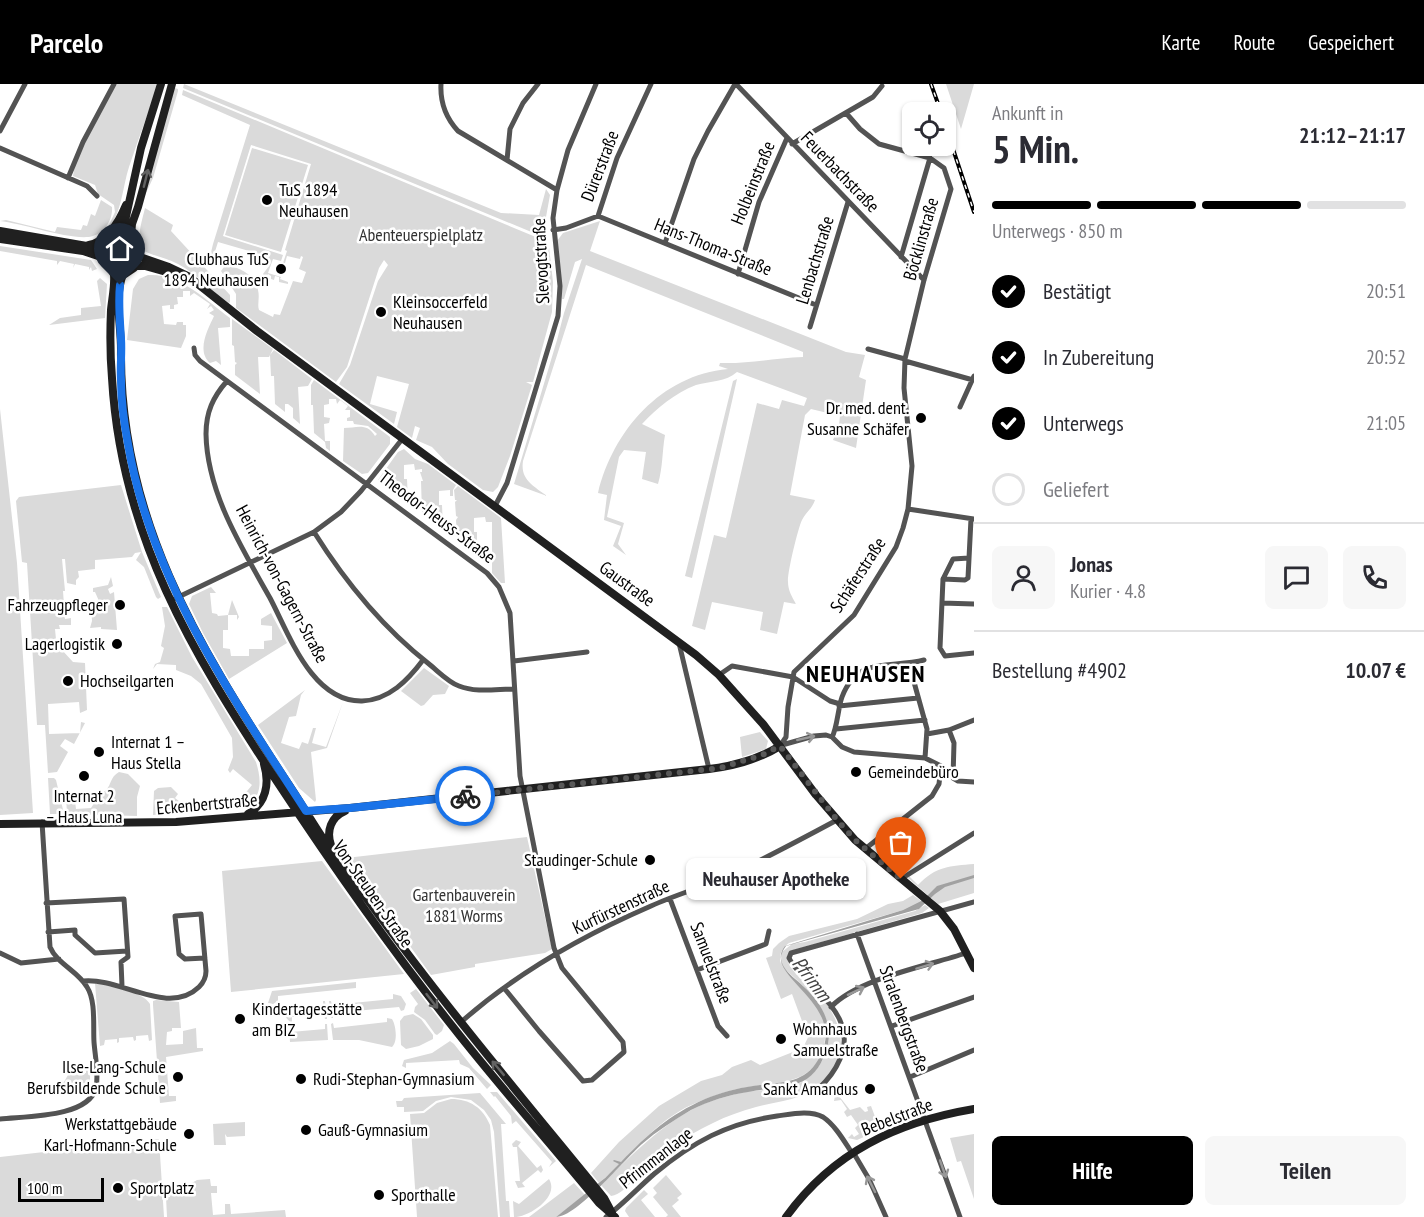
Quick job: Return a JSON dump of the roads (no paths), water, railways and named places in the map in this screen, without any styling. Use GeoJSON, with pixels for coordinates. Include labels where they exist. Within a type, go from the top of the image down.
{"type":"FeatureCollection","features":[{"type":"Feature","properties":{"kind":"street"},"geometry":{"type":"LineString","coordinates":[[0,131],[25,84]]}},
{"type":"Feature","properties":{"kind":"street"},"geometry":{"type":"LineString","coordinates":[[68,178],[83,142],[114,84]]}},
{"type":"Feature","properties":{"kind":"street"},"geometry":{"type":"LineString","coordinates":[[120,244],[141,148],[161,84]]}},
{"type":"Feature","properties":{"kind":"street"},"geometry":{"type":"LineString","coordinates":[[112,271],[123,274],[135,266],[136,256],[130,246],[132,224],[172,84]]}},
{"type":"Feature","properties":{"kind":"street"},"geometry":{"type":"LineString","coordinates":[[441,84],[440,95],[443,107],[458,131],[557,190]]}},
{"type":"Feature","properties":{"kind":"street"},"geometry":{"type":"LineString","coordinates":[[507,160],[510,129],[523,103],[537,84]]}},
{"type":"Feature","properties":{"kind":"street","name":"Slevogtstraße"},"geometry":{"type":"LineString","coordinates":[[495,506],[507,483],[558,316],[560,286],[553,230],[557,190],[568,150],[596,84]]}},
{"type":"Feature","properties":{"kind":"street","name":"Dürerstraße"},"geometry":{"type":"LineString","coordinates":[[553,230],[566,228],[598,216],[618,158],[651,84]]}},
{"type":"Feature","properties":{"kind":"street"},"geometry":{"type":"LineString","coordinates":[[665,243],[694,159],[708,130],[736,84]]}},
{"type":"Feature","properties":{"kind":"street","name":"Feuerbachstraße"},"geometry":{"type":"LineString","coordinates":[[736,84],[924,280]]}},
{"type":"Feature","properties":{"kind":"street"},"geometry":{"type":"LineString","coordinates":[[792,144],[873,97],[882,86]]}},
{"type":"Feature","properties":{"kind":"street"},"geometry":{"type":"LineString","coordinates":[[846,113],[860,129],[879,144],[930,158],[901,257]]}},
{"type":"Feature","properties":{"kind":"street","name":"Holbeinstraße"},"geometry":{"type":"LineString","coordinates":[[738,274],[759,202],[787,138]]}},
{"type":"Feature","properties":{"kind":"street"},"geometry":{"type":"LineString","coordinates":[[0,148],[87,186],[97,196]]}},
{"type":"Feature","properties":{"kind":"street","name":"Böcklinstraße"},"geometry":{"type":"LineString","coordinates":[[905,360],[924,280],[951,189],[944,168],[930,158]]}},
{"type":"Feature","properties":{"kind":"street"},"geometry":{"type":"LineString","coordinates":[[86,245],[99,242],[111,232],[131,193]]}},
{"type":"Feature","properties":{"kind":"street","name":"Lenbachstraße"},"geometry":{"type":"LineString","coordinates":[[810,327],[848,202]]}},
{"type":"Feature","properties":{"kind":"street","name":"Hans-Thoma-Straße"},"geometry":{"type":"LineString","coordinates":[[598,216],[816,305]]}},
{"type":"Feature","properties":{"kind":"street"},"geometry":{"type":"LineString","coordinates":[[0,231],[104,249],[120,244],[130,246]]}},
{"type":"Feature","properties":{"kind":"street"},"geometry":{"type":"LineString","coordinates":[[0,239],[19,240],[96,254],[106,258],[111,248]]}},
{"type":"Feature","properties":{"kind":"street","name":"Gaustraße"},"geometry":{"type":"LineString","coordinates":[[136,256],[183,273],[678,641],[720,675],[780,746],[837,820],[865,849],[940,911],[954,929],[974,968]]}},
{"type":"Feature","properties":{"kind":"street","name":"Von-Steuben-Straße"},"geometry":{"type":"LineString","coordinates":[[106,258],[112,271],[111,365],[114,412],[127,482],[140,528],[206,669],[297,812],[365,912],[602,1201],[611,1216]]}},
{"type":"Feature","properties":{"kind":"street","name":"Gaustraße"},"geometry":{"type":"LineString","coordinates":[[135,266],[145,266],[167,272],[200,287]]}},
{"type":"Feature","properties":{"kind":"street","name":"Von-Steuben-Straße"},"geometry":{"type":"LineString","coordinates":[[123,274],[118,301],[121,380],[128,447],[153,540],[174,599],[218,673],[336,858],[457,1026]]}},
{"type":"Feature","properties":{"kind":"street","name":"Theodor-Heuss-Straße"},"geometry":{"type":"LineString","coordinates":[[194,348],[200,360],[227,381],[494,580],[503,594],[510,613],[523,790]]}},
{"type":"Feature","properties":{"kind":"street"},"geometry":{"type":"LineString","coordinates":[[868,349],[973,378],[960,407]]}},
{"type":"Feature","properties":{"kind":"street","name":"Schäferstraße"},"geometry":{"type":"LineString","coordinates":[[793,677],[796,670],[854,615],[896,547],[908,509],[912,466],[904,388],[905,360]]}},
{"type":"Feature","properties":{"kind":"street","name":"Heinrich-von-Gagern-Straße"},"geometry":{"type":"LineString","coordinates":[[227,381],[215,395],[206,427],[207,446],[213,474],[223,507],[250,563],[304,663],[319,682],[332,693],[357,701],[372,700],[398,688],[423,660]]}},
{"type":"Feature","properties":{"kind":"street"},"geometry":{"type":"LineString","coordinates":[[174,599],[314,532],[341,512],[368,484],[403,438]]}},
{"type":"Feature","properties":{"kind":"street"},"geometry":{"type":"LineString","coordinates":[[908,509],[973,519],[967,579],[943,579]]}},
{"type":"Feature","properties":{"kind":"street"},"geometry":{"type":"LineString","coordinates":[[314,532],[354,590],[376,616],[423,660],[463,688],[514,689]]}},
{"type":"Feature","properties":{"kind":"street"},"geometry":{"type":"LineString","coordinates":[[969,558],[953,559],[943,579],[940,648],[945,656],[974,653]]}},
{"type":"Feature","properties":{"kind":"street"},"geometry":{"type":"LineString","coordinates":[[942,603],[974,604]]}},
{"type":"Feature","properties":{"kind":"street"},"geometry":{"type":"LineString","coordinates":[[678,641],[709,769]]}},
{"type":"Feature","properties":{"kind":"street"},"geometry":{"type":"LineString","coordinates":[[514,661],[586,652]]}},
{"type":"Feature","properties":{"kind":"street"},"geometry":{"type":"LineString","coordinates":[[832,737],[836,729],[839,705],[850,682],[864,669],[875,665],[909,664],[924,660]]}},
{"type":"Feature","properties":{"kind":"street"},"geometry":{"type":"LineString","coordinates":[[909,664],[925,720],[927,734],[925,758]]}},
{"type":"Feature","properties":{"kind":"street"},"geometry":{"type":"LineString","coordinates":[[720,675],[728,667],[736,666],[793,677],[839,705],[918,698]]}},
{"type":"Feature","properties":{"kind":"street"},"geometry":{"type":"LineString","coordinates":[[780,746],[786,737],[793,677]]}},
{"type":"Feature","properties":{"kind":"street"},"geometry":{"type":"LineString","coordinates":[[836,729],[925,720]]}},
{"type":"Feature","properties":{"kind":"street"},"geometry":{"type":"LineString","coordinates":[[927,734],[949,730],[974,720]]}},
{"type":"Feature","properties":{"kind":"street"},"geometry":{"type":"LineString","coordinates":[[949,730],[954,743],[953,778],[958,781],[974,782]]}},
{"type":"Feature","properties":{"kind":"street"},"geometry":{"type":"LineString","coordinates":[[780,746],[819,735],[832,737],[842,747],[854,752],[925,758],[941,766],[935,792],[920,807],[865,849]]}},
{"type":"Feature","properties":{"kind":"street","name":"Eckenbertstraße"},"geometry":{"type":"LineString","coordinates":[[0,824],[162,823],[350,808],[709,769],[738,764],[780,746]]}},
{"type":"Feature","properties":{"kind":"street"},"geometry":{"type":"LineString","coordinates":[[244,816],[257,808],[264,798],[266,779],[262,758]]}},
{"type":"Feature","properties":{"kind":"street"},"geometry":{"type":"LineString","coordinates":[[504,988],[578,1077],[585,1082],[591,1080],[624,1052],[625,1046],[562,968],[556,955],[523,790]]}},
{"type":"Feature","properties":{"kind":"street"},"geometry":{"type":"LineString","coordinates":[[336,858],[329,840],[329,829],[337,816],[350,808]]}},
{"type":"Feature","properties":{"kind":"street","name":"Kurfürstenstraße"},"geometry":{"type":"LineString","coordinates":[[457,1026],[532,968],[636,913],[738,871],[837,820]]}},
{"type":"Feature","properties":{"kind":"street"},"geometry":{"type":"LineString","coordinates":[[0,1119],[71,1110],[87,1102],[93,1095],[97,1083],[90,994],[83,981],[51,950],[42,822]]}},
{"type":"Feature","properties":{"kind":"street"},"geometry":{"type":"LineString","coordinates":[[901,879],[974,833]]}},
{"type":"Feature","properties":{"kind":"street"},"geometry":{"type":"LineString","coordinates":[[46,903],[124,899],[128,957],[121,962],[122,986]]}},
{"type":"Feature","properties":{"kind":"street","name":"Samuelstraße"},"geometry":{"type":"LineString","coordinates":[[670,899],[718,1026],[727,1036]]}},
{"type":"Feature","properties":{"kind":"street"},"geometry":{"type":"LineString","coordinates":[[818,1089],[836,1069],[843,1048],[844,1031],[841,1021],[831,1007],[799,972],[789,955],[974,902]]}},
{"type":"Feature","properties":{"kind":"street"},"geometry":{"type":"LineString","coordinates":[[83,981],[98,981],[122,986],[148,996],[175,999],[194,993],[205,980],[205,958],[201,914],[175,916],[179,954],[185,959],[205,958]]}},
{"type":"Feature","properties":{"kind":"street"},"geometry":{"type":"LineString","coordinates":[[48,932],[75,930],[75,935],[95,953],[127,951]]}},
{"type":"Feature","properties":{"kind":"street"},"geometry":{"type":"LineString","coordinates":[[697,970],[766,944],[770,931]]}},
{"type":"Feature","properties":{"kind":"street","name":"Stralenbergstraße"},"geometry":{"type":"LineString","coordinates":[[857,934],[960,1217]]}},
{"type":"Feature","properties":{"kind":"street"},"geometry":{"type":"LineString","coordinates":[[0,953],[21,963],[59,959]]}},
{"type":"Feature","properties":{"kind":"street"},"geometry":{"type":"LineString","coordinates":[[831,1007],[846,995],[875,983],[966,953]]}},
{"type":"Feature","properties":{"kind":"street"},"geometry":{"type":"LineString","coordinates":[[892,1026],[974,997]]}},
{"type":"Feature","properties":{"kind":"street"},"geometry":{"type":"LineString","coordinates":[[910,1077],[974,1050]]}},
{"type":"Feature","properties":{"kind":"street","name":"Bebelstraße"},"geometry":{"type":"LineString","coordinates":[[786,1217],[816,1183],[853,1152],[886,1134],[974,1109]]}},
{"type":"Feature","properties":{"kind":"street","name":"Pfrimmanlage"},"geometry":{"type":"LineString","coordinates":[[611,1216],[681,1152],[723,1129],[744,1122],[808,1113],[817,1115],[831,1124],[853,1152]]}},
{"type":"Feature","properties":{"kind":"street"},"geometry":{"type":"LineString","coordinates":[[853,1152],[869,1179],[886,1217]]}},
{"type":"Feature","properties":{"kind":"railway"},"geometry":{"type":"LineString","coordinates":[[931,84],[937,102]]}},
{"type":"Feature","properties":{"kind":"railway"},"geometry":{"type":"LineString","coordinates":[[955,156],[974,212]]}},
{"type":"Feature","properties":{"kind":"place","name":"TuS 1894 Neuhausen"},"geometry":{"type":"Point","coordinates":[267,200]}},
{"type":"Feature","properties":{"kind":"place","name":"Clubhaus TuS 1894 Neuhausen"},"geometry":{"type":"Point","coordinates":[281,269]}},
{"type":"Feature","properties":{"kind":"place","name":"Kleinsoccerfeld Neuhausen"},"geometry":{"type":"Point","coordinates":[381,312]}},
{"type":"Feature","properties":{"kind":"place","name":"Dr. med. dent. Susanne Schäfer"},"geometry":{"type":"Point","coordinates":[921,418]}},
{"type":"Feature","properties":{"kind":"place","name":"Fahrzeugpfleger"},"geometry":{"type":"Point","coordinates":[120,605]}},
{"type":"Feature","properties":{"kind":"place","name":"Lagerlogistik"},"geometry":{"type":"Point","coordinates":[117,644]}},
{"type":"Feature","properties":{"kind":"place","name":"Hochseilgarten"},"geometry":{"type":"Point","coordinates":[68,681]}},
{"type":"Feature","properties":{"kind":"place","name":"Internat 1 – Haus Stella"},"geometry":{"type":"Point","coordinates":[99,752]}},
{"type":"Feature","properties":{"kind":"place","name":"Gemeindebüro"},"geometry":{"type":"Point","coordinates":[856,772]}},
{"type":"Feature","properties":{"kind":"place","name":"Internat 2 – Haus Luna"},"geometry":{"type":"Point","coordinates":[84,776]}},
{"type":"Feature","properties":{"kind":"place","name":"Staudinger-Schule"},"geometry":{"type":"Point","coordinates":[650,860]}},
{"type":"Feature","properties":{"kind":"place","name":"Neuhauser Apotheke"},"geometry":{"type":"Point","coordinates":[901,879]}},
{"type":"Feature","properties":{"kind":"place","name":"Kindertagesstätte am BIZ"},"geometry":{"type":"Point","coordinates":[240,1019]}},
{"type":"Feature","properties":{"kind":"place","name":"Wohnhaus Samuelstraße"},"geometry":{"type":"Point","coordinates":[781,1039]}},
{"type":"Feature","properties":{"kind":"place","name":"Ilse-Lang-Schule Berufsbildende Schule"},"geometry":{"type":"Point","coordinates":[178,1077]}},
{"type":"Feature","properties":{"kind":"place","name":"Rudi-Stephan-Gymnasium"},"geometry":{"type":"Point","coordinates":[301,1079]}},
{"type":"Feature","properties":{"kind":"place","name":"Sankt Amandus"},"geometry":{"type":"Point","coordinates":[870,1089]}},
{"type":"Feature","properties":{"kind":"place","name":"Gauß-Gymnasium"},"geometry":{"type":"Point","coordinates":[306,1130]}},
{"type":"Feature","properties":{"kind":"place","name":"Werkstattgebäude Karl-Hofmann-Schule"},"geometry":{"type":"Point","coordinates":[189,1134]}},
{"type":"Feature","properties":{"kind":"place","name":"Sportplatz"},"geometry":{"type":"Point","coordinates":[118,1188]}},
{"type":"Feature","properties":{"kind":"place","name":"Sporthalle"},"geometry":{"type":"Point","coordinates":[379,1195]}},
{"type":"Feature","properties":{"kind":"district","name":"NEUHAUSEN"},"geometry":{"type":"Point","coordinates":[866,674]}},
{"type":"Feature","properties":{"kind":"park label","name":"Abenteuerspielplatz"},"geometry":{"type":"Point","coordinates":[421,235]}},
{"type":"Feature","properties":{"kind":"park label","name":"Gartenbauverein 1881 Worms"},"geometry":{"type":"Point","coordinates":[464,905]}},
{"type":"Feature","properties":{"kind":"water label","name":"Pfrimm"},"geometry":{"type":"Point","coordinates":[812,979]}}]}
